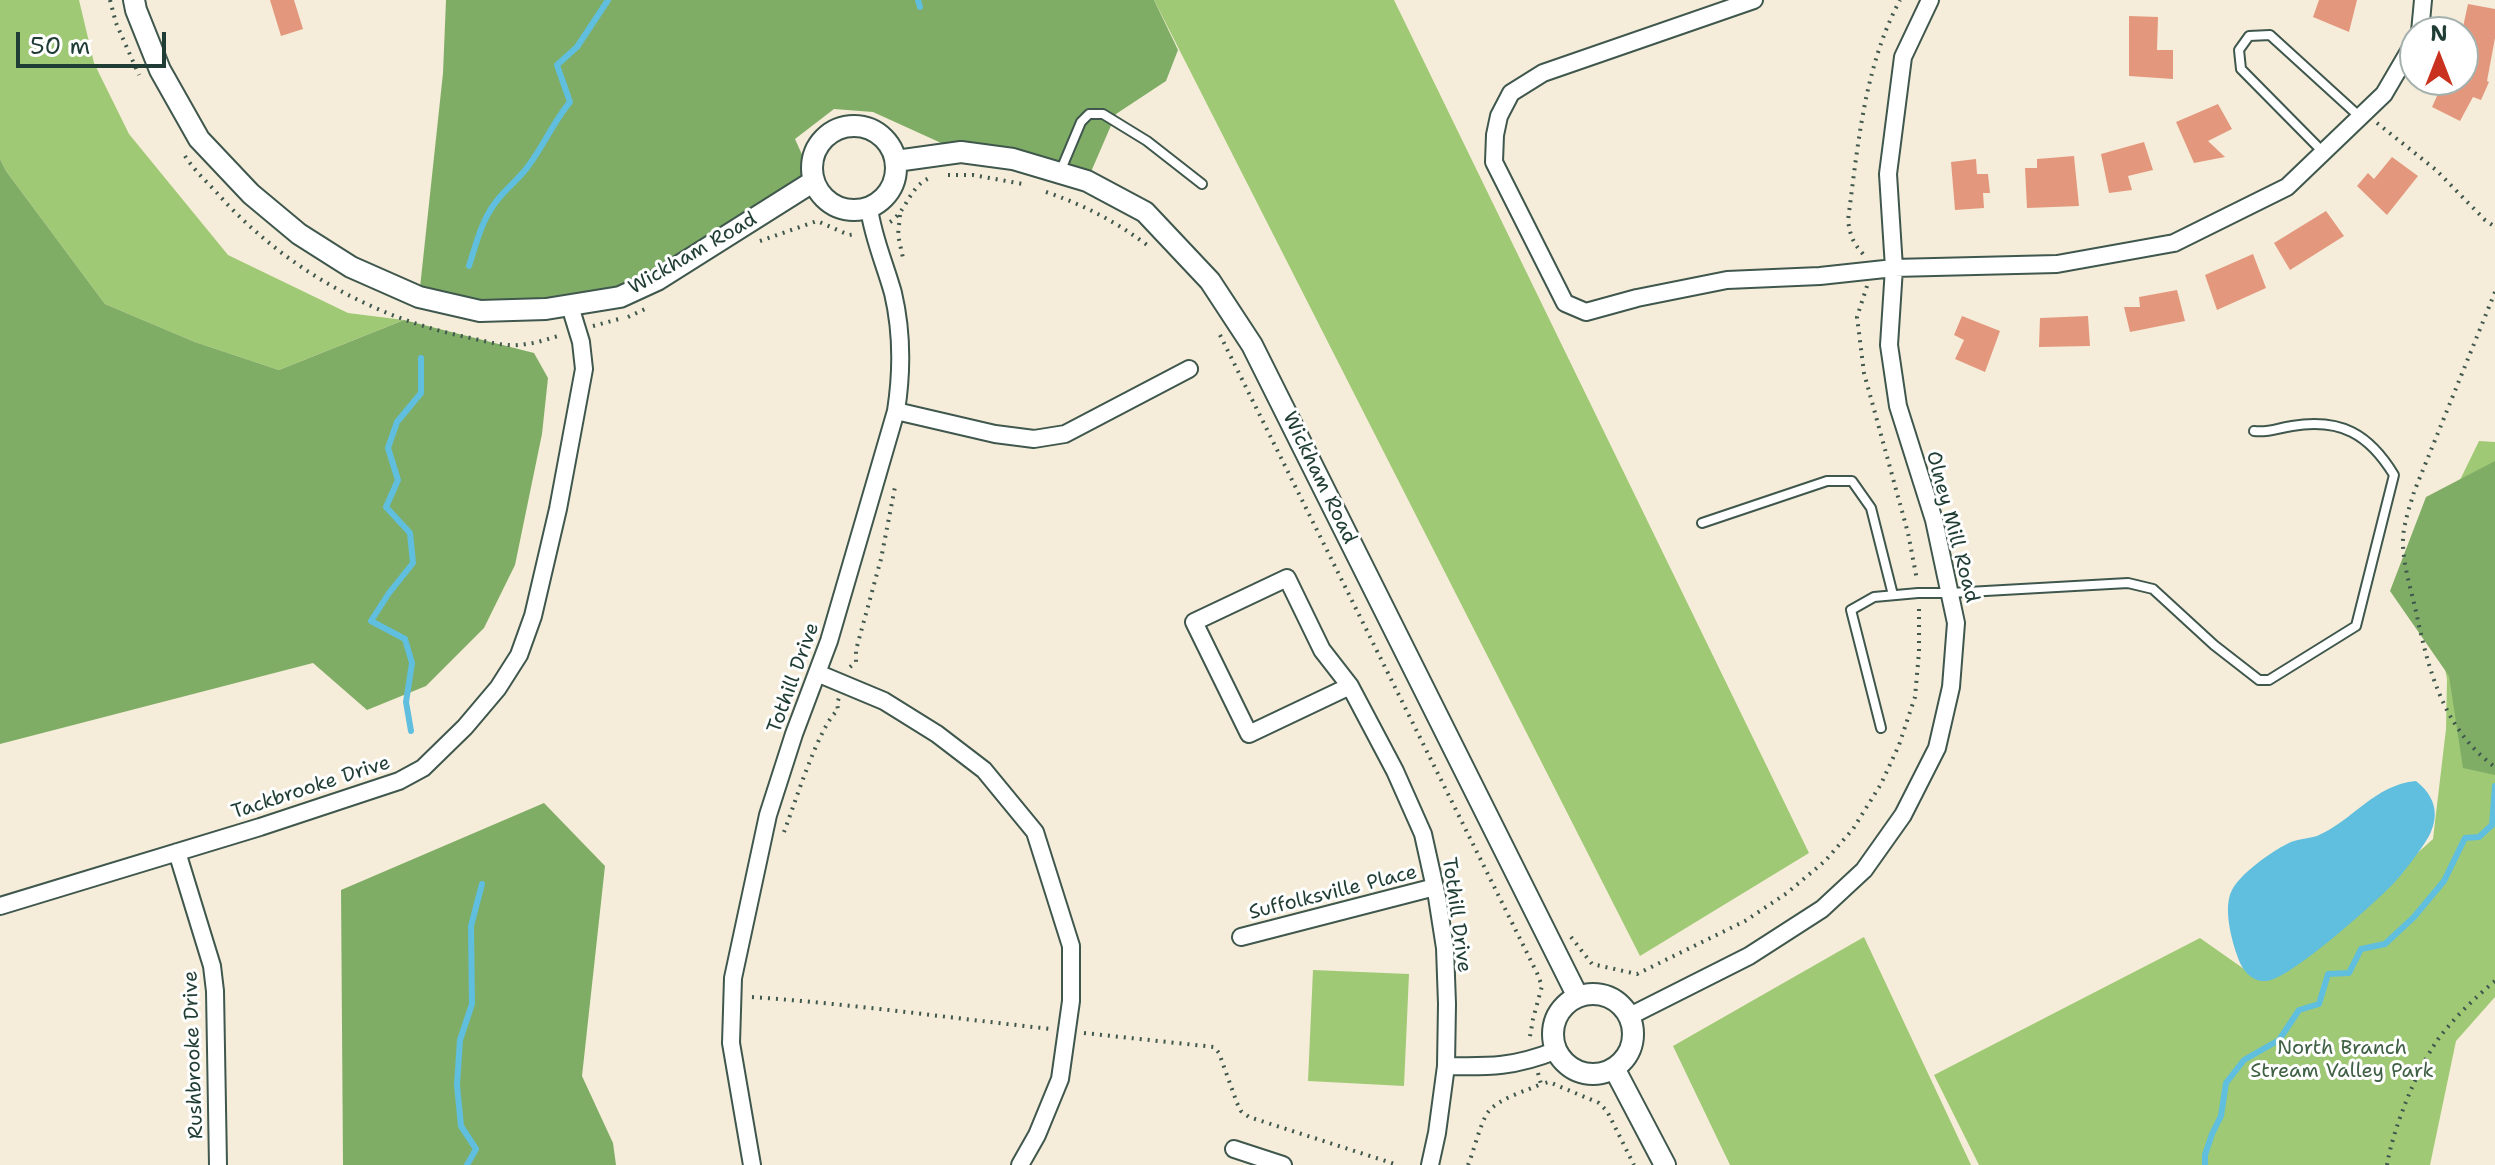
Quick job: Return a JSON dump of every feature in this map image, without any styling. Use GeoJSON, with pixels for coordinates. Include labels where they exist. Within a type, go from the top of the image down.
{"type":"FeatureCollection","features":[{"type":"Feature","properties":{"kind":"street","name":"Wickham Road"},"geometry":{"type":"LineString","coordinates":[[134,0],[160,70],[199,139],[251,194],[299,234],[351,267],[419,297],[480,311],[570,306],[620,297],[657,280],[814,181]]}},
{"type":"Feature","properties":{"kind":"street"},"geometry":{"type":"LineString","coordinates":[[1754,0],[1543,73],[1511,93],[1499,116],[1494,162],[1565,303],[1586,312],[1727,280],[1820,276],[1894,268],[2057,264],[2174,243],[2287,187],[2384,94],[2399,68]]}},
{"type":"Feature","properties":{"kind":"street","name":"Olney Mill Road"},"geometry":{"type":"LineString","coordinates":[[1630,1016],[1749,956],[1822,909],[1864,870],[1903,815],[1937,748],[1951,687],[1956,623],[1934,520],[1898,406],[1889,345],[1894,268],[1888,174],[1903,57],[1929,0]]}},
{"type":"Feature","properties":{"kind":"street"},"geometry":{"type":"LineString","coordinates":[[852,125],[867,127],[881,135],[891,146],[896,161],[891,190],[869,208],[852,210],[836,206],[822,196],[814,181],[812,166],[815,151],[824,138],[837,129],[852,125]]}},
{"type":"Feature","properties":{"kind":"street","name":"Wickham Road"},"geometry":{"type":"LineString","coordinates":[[896,161],[961,152],[1013,159],[1087,181],[1145,212],[1210,281],[1252,345],[1578,997]]}},
{"type":"Feature","properties":{"kind":"street","name":"Tothill Drive"},"geometry":{"type":"LineString","coordinates":[[752,1165],[731,1043],[733,978],[768,815],[829,641],[896,411],[900,367],[898,317],[872,232],[869,208]]}},
{"type":"Feature","properties":{"kind":"street","name":"Tackbrooke Drive"},"geometry":{"type":"LineString","coordinates":[[0,906],[399,781],[423,768],[465,727],[498,688],[519,655],[533,616],[558,509],[584,369],[578,330],[570,306]]}},
{"type":"Feature","properties":{"kind":"street"},"geometry":{"type":"LineString","coordinates":[[896,411],[995,434],[1034,439],[1065,434],[1189,369]]}},
{"type":"Feature","properties":{"kind":"street","name":"Tothill Drive"},"geometry":{"type":"LineString","coordinates":[[1350,686],[1249,734],[1194,622],[1287,578],[1322,650],[1350,686],[1395,771],[1423,834],[1445,948],[1447,1004],[1446,1066],[1430,1165]]}},
{"type":"Feature","properties":{"kind":"street"},"geometry":{"type":"LineString","coordinates":[[817,673],[884,701],[937,734],[984,770],[1035,832],[1071,946],[1071,1001],[1060,1079],[1037,1135],[1020,1165]]}},
{"type":"Feature","properties":{"kind":"street","name":"Rushbrooke Drive"},"geometry":{"type":"LineString","coordinates":[[177,852],[212,966],[218,1165]]}},
{"type":"Feature","properties":{"kind":"street","name":"Suffolksville Place"},"geometry":{"type":"LineString","coordinates":[[1241,937],[1435,887]]}},
{"type":"Feature","properties":{"kind":"street"},"geometry":{"type":"LineString","coordinates":[[1593,994],[1608,996],[1621,1004],[1630,1016],[1634,1031],[1632,1045],[1625,1058],[1614,1068],[1601,1073],[1575,1069],[1557,1050],[1554,1025],[1567,1003],[1578,997],[1593,994]]}},
{"type":"Feature","properties":{"kind":"street"},"geometry":{"type":"LineString","coordinates":[[1446,1066],[1498,1067],[1557,1050]]}},
{"type":"Feature","properties":{"kind":"street"},"geometry":{"type":"LineString","coordinates":[[1614,1068],[1665,1165]]}},
{"type":"Feature","properties":{"kind":"street"},"geometry":{"type":"LineString","coordinates":[[1234,1149],[1283,1165]]}},
{"type":"Feature","properties":{"kind":"lane"},"geometry":{"type":"LineString","coordinates":[[2323,152],[2241,69],[2239,50],[2249,36],[2270,35],[2362,115]]}},
{"type":"Feature","properties":{"kind":"lane"},"geometry":{"type":"LineString","coordinates":[[1060,173],[1081,122],[1089,114],[1103,114],[1147,141],[1202,184]]}},
{"type":"Feature","properties":{"kind":"lane"},"geometry":{"type":"LineString","coordinates":[[1881,728],[1851,610],[1874,597],[2128,583],[2153,589],[2214,645],[2259,680],[2269,680],[2356,626],[2394,475],[2383,458],[2361,436],[2328,424],[2292,426],[2266,433],[2254,431]]}},
{"type":"Feature","properties":{"kind":"lane"},"geometry":{"type":"LineString","coordinates":[[1702,523],[1827,481],[1852,481],[1871,508],[1893,595]]}},
{"type":"Feature","properties":{"kind":"path"},"geometry":{"type":"LineString","coordinates":[[110,0],[131,61],[143,83]]}},
{"type":"Feature","properties":{"kind":"path"},"geometry":{"type":"LineString","coordinates":[[1550,943],[1568,936],[1574,938],[1592,964],[1637,974],[1745,921],[1787,893],[1825,861],[1853,829],[1881,784],[1899,745],[1915,697],[1919,652],[1918,593],[1908,533],[1864,373],[1857,317],[1867,291],[1867,271],[1864,256],[1850,234],[1848,220],[1862,121],[1873,70],[1900,0]]}},
{"type":"Feature","properties":{"kind":"path"},"geometry":{"type":"LineString","coordinates":[[2362,115],[2436,170],[2495,227]]}},
{"type":"Feature","properties":{"kind":"path"},"geometry":{"type":"LineString","coordinates":[[182,150],[188,161],[235,213],[279,252],[343,293],[378,309],[449,333],[503,345],[526,345],[638,314],[650,307]]}},
{"type":"Feature","properties":{"kind":"path"},"geometry":{"type":"LineString","coordinates":[[749,247],[763,239],[817,221],[849,235],[872,232],[900,215],[910,194],[923,180],[938,175],[973,175],[1028,185]]}},
{"type":"Feature","properties":{"kind":"path"},"geometry":{"type":"LineString","coordinates":[[1041,190],[1080,203],[1119,223],[1156,252]]}},
{"type":"Feature","properties":{"kind":"path"},"geometry":{"type":"LineString","coordinates":[[2493,766],[2457,730],[2440,700],[2426,662],[2403,545],[2414,492],[2495,292]]}},
{"type":"Feature","properties":{"kind":"path"},"geometry":{"type":"LineString","coordinates":[[1219,333],[1537,973],[1542,986],[1529,1041],[1541,1084]]}},
{"type":"Feature","properties":{"kind":"path"},"geometry":{"type":"LineString","coordinates":[[2387,1165],[2400,1118],[2440,1036],[2495,981]]}},
{"type":"Feature","properties":{"kind":"path"},"geometry":{"type":"LineString","coordinates":[[752,997],[834,1003],[1214,1047],[1237,1103],[1249,1117],[1398,1165]]}},
{"type":"Feature","properties":{"kind":"path"},"geometry":{"type":"LineString","coordinates":[[1468,1165],[1490,1108],[1549,1082],[1599,1103],[1607,1111],[1634,1165]]}},
{"type":"Feature","properties":{"kind":"green space"},"geometry":{"type":"Polygon","coordinates":[[[0,0],[79,0],[94,63],[129,134],[228,255],[348,313],[404,320],[279,370],[195,342],[105,304],[0,159],[0,0]]]}},
{"type":"Feature","properties":{"kind":"green space"},"geometry":{"type":"Polygon","coordinates":[[[446,0],[1154,0],[1178,50],[1166,81],[1116,114],[1087,181],[961,152],[873,112],[834,109],[795,139],[814,181],[657,280],[546,309],[419,297],[443,73],[446,0]]]}},
{"type":"Feature","properties":{"kind":"green space"},"geometry":{"type":"Polygon","coordinates":[[[1154,0],[1394,0],[1809,853],[1640,956],[1154,0]]]}},
{"type":"Feature","properties":{"kind":"green space"},"geometry":{"type":"Polygon","coordinates":[[[0,159],[105,304],[195,342],[279,370],[404,320],[534,353],[548,378],[542,434],[515,565],[484,628],[426,686],[367,710],[313,663],[0,744],[0,159]]]}},
{"type":"Feature","properties":{"kind":"green space","name":"North Branch Stream Valley Park"},"geometry":{"type":"Polygon","coordinates":[[[2479,441],[2495,442],[2495,997],[2456,1041],[2430,1165],[1979,1165],[1934,1075],[2200,938],[2244,969],[2287,971],[2433,839],[2446,729],[2447,679],[2423,556],[2479,441]]]}},
{"type":"Feature","properties":{"kind":"green space"},"geometry":{"type":"Polygon","coordinates":[[[2495,461],[2495,775],[2463,768],[2449,676],[2390,591],[2426,497],[2495,461]]]}},
{"type":"Feature","properties":{"kind":"green space"},"geometry":{"type":"Polygon","coordinates":[[[544,803],[605,866],[582,1076],[613,1143],[616,1165],[343,1165],[341,890],[544,803]]]}},
{"type":"Feature","properties":{"kind":"green space"},"geometry":{"type":"Polygon","coordinates":[[[1864,937],[1971,1165],[1730,1165],[1673,1046],[1864,937]]]}},
{"type":"Feature","properties":{"kind":"green space"},"geometry":{"type":"Polygon","coordinates":[[[1313,970],[1409,974],[1404,1086],[1308,1081],[1313,970]]]}},
{"type":"Feature","properties":{"kind":"water"},"geometry":{"type":"Polygon","coordinates":[[[2416,781],[2431,798],[2435,819],[2427,839],[2399,877],[2348,925],[2292,969],[2266,981],[2251,977],[2239,960],[2229,922],[2229,897],[2236,884],[2256,864],[2280,848],[2317,836],[2388,789],[2416,781]]]}},
{"type":"Feature","properties":{"kind":"building"},"geometry":{"type":"Polygon","coordinates":[[[270,0],[294,0],[303,29],[281,36],[270,0]]]}},
{"type":"Feature","properties":{"kind":"building"},"geometry":{"type":"Polygon","coordinates":[[[2319,0],[2357,0],[2349,32],[2313,17],[2319,0]]]}},
{"type":"Feature","properties":{"kind":"building"},"geometry":{"type":"Polygon","coordinates":[[[2468,4],[2495,9],[2495,38],[2489,82],[2481,100],[2473,97],[2460,121],[2432,107],[2437,96],[2479,96],[2479,16],[2465,16],[2468,4]]]}},
{"type":"Feature","properties":{"kind":"building"},"geometry":{"type":"Polygon","coordinates":[[[2129,16],[2158,17],[2157,50],[2173,50],[2173,79],[2129,76],[2129,16]]]}},
{"type":"Feature","properties":{"kind":"building"},"geometry":{"type":"Polygon","coordinates":[[[2218,104],[2232,129],[2208,141],[2225,157],[2194,163],[2176,122],[2218,104]]]}},
{"type":"Feature","properties":{"kind":"building"},"geometry":{"type":"Polygon","coordinates":[[[2144,142],[2153,170],[2128,176],[2132,190],[2109,193],[2101,154],[2144,142]]]}},
{"type":"Feature","properties":{"kind":"building"},"geometry":{"type":"Polygon","coordinates":[[[2074,156],[2079,206],[2027,208],[2025,168],[2037,168],[2037,159],[2074,156]]]}},
{"type":"Feature","properties":{"kind":"building"},"geometry":{"type":"Polygon","coordinates":[[[2392,157],[2418,176],[2387,215],[2357,186],[2368,173],[2374,179],[2392,157]]]}},
{"type":"Feature","properties":{"kind":"building"},"geometry":{"type":"Polygon","coordinates":[[[1976,159],[1977,174],[1988,174],[1990,193],[1983,193],[1984,208],[1955,210],[1951,162],[1976,159]]]}},
{"type":"Feature","properties":{"kind":"building"},"geometry":{"type":"Polygon","coordinates":[[[2326,211],[2344,236],[2290,270],[2274,243],[2326,211]]]}},
{"type":"Feature","properties":{"kind":"building"},"geometry":{"type":"Polygon","coordinates":[[[2253,254],[2266,288],[2217,310],[2205,275],[2253,254]]]}},
{"type":"Feature","properties":{"kind":"building"},"geometry":{"type":"Polygon","coordinates":[[[2177,290],[2185,321],[2130,332],[2124,307],[2140,307],[2139,297],[2177,290]]]}},
{"type":"Feature","properties":{"kind":"building"},"geometry":{"type":"Polygon","coordinates":[[[1962,316],[2000,331],[1985,372],[1955,359],[1964,340],[1954,335],[1962,316]]]}},
{"type":"Feature","properties":{"kind":"building"},"geometry":{"type":"Polygon","coordinates":[[[2088,316],[2090,346],[2039,347],[2040,318],[2088,316]]]}},
{"type":"Feature","properties":{"kind":"waterway"},"geometry":{"type":"LineString","coordinates":[[469,266],[488,214],[526,169],[570,102],[557,65],[577,47],[608,0]]}},
{"type":"Feature","properties":{"kind":"waterway"},"geometry":{"type":"LineString","coordinates":[[918,0],[920,7]]}},
{"type":"Feature","properties":{"kind":"waterway"},"geometry":{"type":"LineString","coordinates":[[411,731],[406,702],[412,663],[405,639],[371,621],[413,563],[410,533],[386,507],[398,480],[388,448],[397,422],[421,393],[421,358]]}},
{"type":"Feature","properties":{"kind":"waterway"},"geometry":{"type":"LineString","coordinates":[[2205,1165],[2205,1155],[2221,1116],[2226,1083],[2244,1060],[2279,1040],[2299,1010],[2319,1004],[2328,974],[2349,973],[2361,949],[2385,944],[2414,917],[2444,881],[2465,838],[2479,837],[2492,825],[2495,786]]}},
{"type":"Feature","properties":{"kind":"waterway"},"geometry":{"type":"LineString","coordinates":[[467,1165],[476,1149],[461,1126],[457,1085],[460,1040],[472,1004],[471,926],[482,884]]}}]}
